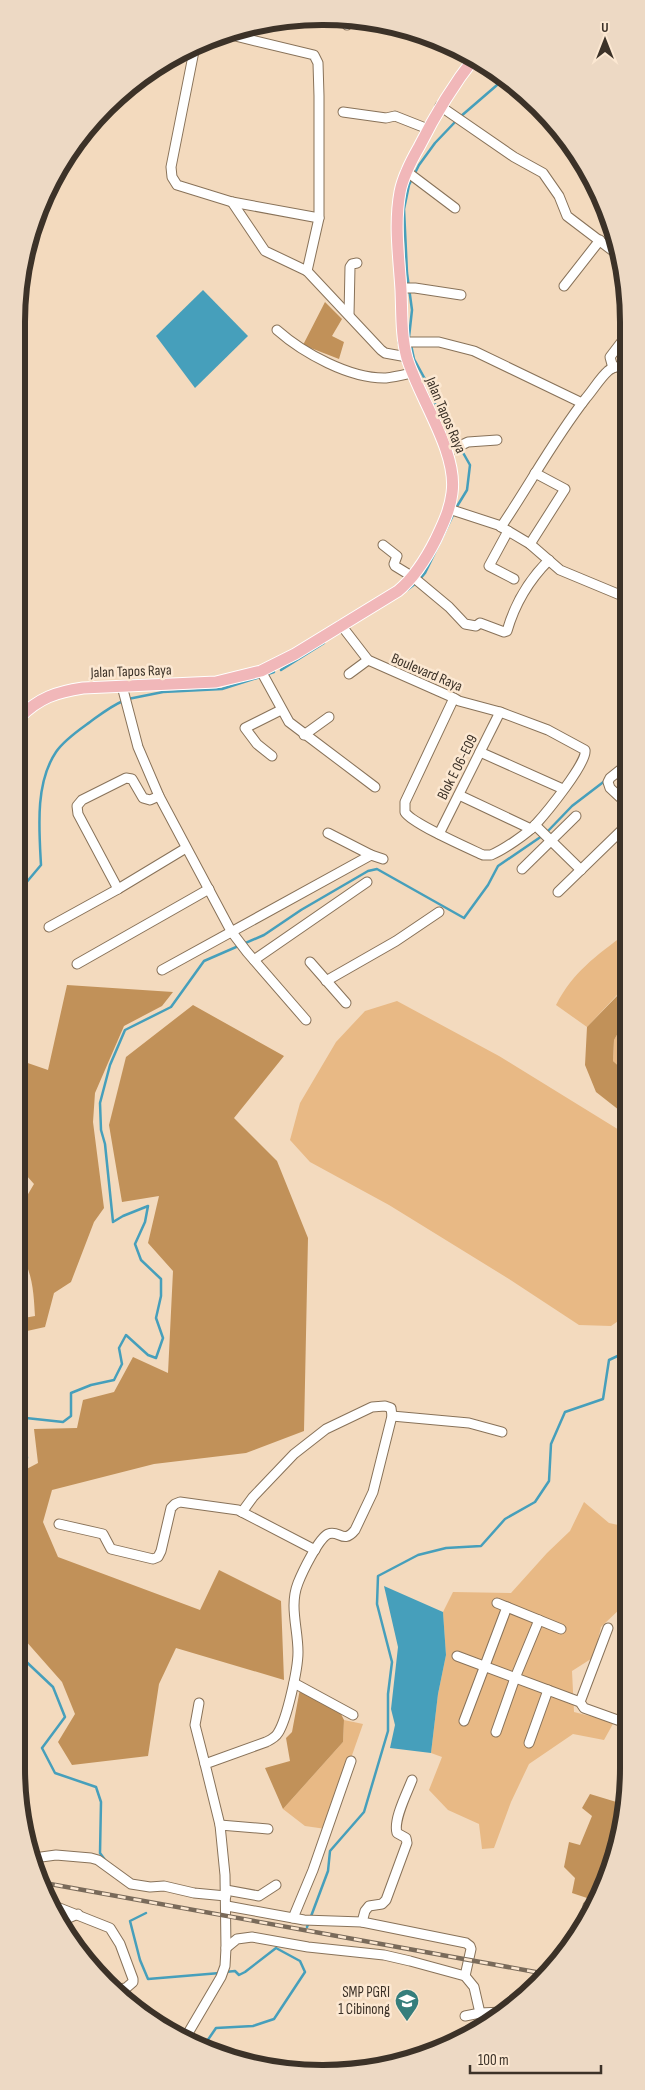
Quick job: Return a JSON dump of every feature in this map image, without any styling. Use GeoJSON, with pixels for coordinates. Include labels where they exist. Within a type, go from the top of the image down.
{"type":"FeatureCollection","features":[{"type":"Feature","properties":{"kind":"main road","name":"Jalan Tapos Raya"},"geometry":{"type":"LineString","coordinates":[[25,712],[35,703],[69,690],[123,691],[263,676],[295,654],[343,628],[398,591],[417,581],[450,510],[452,492],[451,450],[412,372],[403,342],[402,288],[397,222],[400,190],[411,174],[428,129],[440,106],[470,64]]}},
{"type":"Feature","properties":{"kind":"street"},"geometry":{"type":"LineString","coordinates":[[240,37],[306,53],[314,56],[318,63],[319,218],[307,271]]}},
{"type":"Feature","properties":{"kind":"street"},"geometry":{"type":"LineString","coordinates":[[193,55],[171,167],[172,177],[177,185],[232,202],[319,218]]}},
{"type":"Feature","properties":{"kind":"street"},"geometry":{"type":"LineString","coordinates":[[440,106],[494,144],[543,173],[559,196],[567,216],[611,249]]}},
{"type":"Feature","properties":{"kind":"street"},"geometry":{"type":"LineString","coordinates":[[343,112],[386,118],[395,116],[428,129]]}},
{"type":"Feature","properties":{"kind":"street"},"geometry":{"type":"LineString","coordinates":[[411,174],[455,208]]}},
{"type":"Feature","properties":{"kind":"street"},"geometry":{"type":"LineString","coordinates":[[232,202],[265,251],[307,271],[380,350],[385,353],[407,357]]}},
{"type":"Feature","properties":{"kind":"street"},"geometry":{"type":"LineString","coordinates":[[564,286],[600,240]]}},
{"type":"Feature","properties":{"kind":"street"},"geometry":{"type":"LineString","coordinates":[[349,315],[350,267],[352,264],[357,263]]}},
{"type":"Feature","properties":{"kind":"street"},"geometry":{"type":"LineString","coordinates":[[402,288],[415,288],[462,295]]}},
{"type":"Feature","properties":{"kind":"street"},"geometry":{"type":"LineString","coordinates":[[277,330],[294,345],[324,362],[355,372],[386,378],[412,372]]}},
{"type":"Feature","properties":{"kind":"street"},"geometry":{"type":"LineString","coordinates":[[403,342],[439,342],[474,351],[582,403]]}},
{"type":"Feature","properties":{"kind":"street"},"geometry":{"type":"LineString","coordinates":[[613,368],[610,357],[620,344]]}},
{"type":"Feature","properties":{"kind":"street"},"geometry":{"type":"LineString","coordinates":[[514,579],[489,566],[504,529],[557,436],[608,370],[620,368]]}},
{"type":"Feature","properties":{"kind":"street"},"geometry":{"type":"LineString","coordinates":[[451,450],[465,443],[497,440]]}},
{"type":"Feature","properties":{"kind":"street"},"geometry":{"type":"LineString","coordinates":[[530,544],[565,489],[535,473]]}},
{"type":"Feature","properties":{"kind":"street"},"geometry":{"type":"LineString","coordinates":[[450,510],[504,529],[530,544],[560,570],[620,595]]}},
{"type":"Feature","properties":{"kind":"street"},"geometry":{"type":"LineString","coordinates":[[383,545],[397,556],[394,565],[449,606],[465,624],[476,626],[480,623],[485,623],[504,632],[507,631],[520,597],[538,571],[549,560]]}},
{"type":"Feature","properties":{"kind":"street"},"geometry":{"type":"LineString","coordinates":[[343,628],[368,660]]}},
{"type":"Feature","properties":{"kind":"street","name":"Boulevard Raya"},"geometry":{"type":"LineString","coordinates":[[349,674],[368,660],[454,698],[500,712],[548,730],[584,748],[585,757],[563,789]]}},
{"type":"Feature","properties":{"kind":"street"},"geometry":{"type":"LineString","coordinates":[[263,676],[280,710],[289,722],[375,787]]}},
{"type":"Feature","properties":{"kind":"street"},"geometry":{"type":"LineString","coordinates":[[123,691],[138,747],[159,796],[233,934],[246,952],[306,1020]]}},
{"type":"Feature","properties":{"kind":"street"},"geometry":{"type":"LineString","coordinates":[[454,698],[404,809],[409,817],[439,834],[487,856],[497,852],[535,827],[563,789],[480,752]]}},
{"type":"Feature","properties":{"kind":"street"},"geometry":{"type":"LineString","coordinates":[[272,756],[257,744],[245,727],[280,710]]}},
{"type":"Feature","properties":{"kind":"street","name":"Blok E 06-E09"},"geometry":{"type":"LineString","coordinates":[[439,834],[500,712]]}},
{"type":"Feature","properties":{"kind":"street"},"geometry":{"type":"LineString","coordinates":[[304,735],[329,717]]}},
{"type":"Feature","properties":{"kind":"street"},"geometry":{"type":"LineString","coordinates":[[620,770],[610,778],[608,785],[620,797]]}},
{"type":"Feature","properties":{"kind":"street"},"geometry":{"type":"LineString","coordinates":[[118,889],[78,814],[77,806],[82,800],[126,778],[132,779],[143,798],[154,800],[159,796]]}},
{"type":"Feature","properties":{"kind":"street"},"geometry":{"type":"LineString","coordinates":[[459,795],[535,827],[581,870]]}},
{"type":"Feature","properties":{"kind":"street"},"geometry":{"type":"LineString","coordinates":[[522,869],[548,838],[576,816]]}},
{"type":"Feature","properties":{"kind":"street"},"geometry":{"type":"LineString","coordinates":[[558,892],[620,832]]}},
{"type":"Feature","properties":{"kind":"street"},"geometry":{"type":"LineString","coordinates":[[328,833],[384,860]]}},
{"type":"Feature","properties":{"kind":"street"},"geometry":{"type":"LineString","coordinates":[[48,927],[118,889],[186,848]]}},
{"type":"Feature","properties":{"kind":"street"},"geometry":{"type":"LineString","coordinates":[[162,970],[233,934],[371,854]]}},
{"type":"Feature","properties":{"kind":"street"},"geometry":{"type":"LineString","coordinates":[[254,960],[367,882]]}},
{"type":"Feature","properties":{"kind":"street"},"geometry":{"type":"LineString","coordinates":[[77,964],[209,889]]}},
{"type":"Feature","properties":{"kind":"street"},"geometry":{"type":"LineString","coordinates":[[326,981],[396,941],[440,912]]}},
{"type":"Feature","properties":{"kind":"street"},"geometry":{"type":"LineString","coordinates":[[310,962],[346,1003]]}},
{"type":"Feature","properties":{"kind":"street"},"geometry":{"type":"LineString","coordinates":[[205,1764],[266,1742],[277,1735],[294,1683],[298,1652],[294,1600],[297,1584],[314,1550],[326,1535],[332,1534],[346,1537],[351,1536],[355,1530],[373,1492],[392,1416],[391,1408],[386,1406],[372,1407],[326,1429],[294,1454],[242,1512]]}},
{"type":"Feature","properties":{"kind":"street"},"geometry":{"type":"LineString","coordinates":[[392,1416],[469,1423],[502,1432]]}},
{"type":"Feature","properties":{"kind":"street"},"geometry":{"type":"LineString","coordinates":[[59,1524],[103,1534],[112,1549],[153,1559],[161,1551],[171,1508],[175,1504],[180,1502],[210,1505],[242,1512],[314,1550]]}},
{"type":"Feature","properties":{"kind":"street"},"geometry":{"type":"LineString","coordinates":[[497,1603],[561,1629]]}},
{"type":"Feature","properties":{"kind":"street"},"geometry":{"type":"LineString","coordinates":[[464,1721],[508,1607]]}},
{"type":"Feature","properties":{"kind":"street"},"geometry":{"type":"LineString","coordinates":[[496,1732],[540,1620]]}},
{"type":"Feature","properties":{"kind":"street"},"geometry":{"type":"LineString","coordinates":[[580,1702],[608,1628]]}},
{"type":"Feature","properties":{"kind":"street"},"geometry":{"type":"LineString","coordinates":[[457,1656],[580,1702],[584,1708],[620,1721]]}},
{"type":"Feature","properties":{"kind":"street"},"geometry":{"type":"LineString","coordinates":[[294,1683],[353,1715]]}},
{"type":"Feature","properties":{"kind":"street"},"geometry":{"type":"LineString","coordinates":[[529,1743],[548,1690]]}},
{"type":"Feature","properties":{"kind":"street"},"geometry":{"type":"LineString","coordinates":[[188,2033],[221,1978],[225,1966],[226,1948],[227,1906],[220,1825],[194,1721],[199,1703]]}},
{"type":"Feature","properties":{"kind":"street"},"geometry":{"type":"LineString","coordinates":[[293,1918],[313,1870],[351,1761]]}},
{"type":"Feature","properties":{"kind":"street"},"geometry":{"type":"LineString","coordinates":[[362,1922],[365,1911],[369,1906],[382,1904],[386,1900],[407,1843],[406,1838],[397,1833],[396,1829],[398,1816],[412,1780]]}},
{"type":"Feature","properties":{"kind":"street"},"geometry":{"type":"LineString","coordinates":[[220,1825],[268,1829]]}},
{"type":"Feature","properties":{"kind":"street"},"geometry":{"type":"LineString","coordinates":[[39,1857],[56,1855],[91,1858],[98,1860],[114,1873],[134,1885],[164,1886],[194,1893],[259,1896],[276,1885]]}},
{"type":"Feature","properties":{"kind":"street"},"geometry":{"type":"LineString","coordinates":[[227,1906],[304,1920],[362,1922],[469,1944],[471,1949],[465,1976]]}},
{"type":"Feature","properties":{"kind":"street"},"geometry":{"type":"LineString","coordinates":[[61,1908],[110,1928],[120,1944],[133,1982],[123,1988]]}},
{"type":"Feature","properties":{"kind":"street"},"geometry":{"type":"LineString","coordinates":[[67,1919],[78,1914]]}},
{"type":"Feature","properties":{"kind":"street"},"geometry":{"type":"LineString","coordinates":[[226,1948],[237,1939],[252,1937],[308,1947],[384,1955],[465,1976],[474,1987],[480,2013]]}},
{"type":"Feature","properties":{"kind":"street"},"geometry":{"type":"LineString","coordinates":[[465,2016],[492,2012]]}},
{"type":"Feature","properties":{"kind":"shaded area"},"geometry":{"type":"Polygon","coordinates":[[[325,302],[342,319],[332,336],[344,342],[339,359],[303,345],[325,302]]]}},
{"type":"Feature","properties":{"kind":"shaded area"},"geometry":{"type":"Polygon","coordinates":[[[620,938],[620,993],[587,1027],[556,1005],[570,983],[595,957],[620,938]]]}},
{"type":"Feature","properties":{"kind":"shaded area"},"geometry":{"type":"Polygon","coordinates":[[[67,985],[173,992],[162,1006],[124,1026],[95,1093],[93,1122],[104,1208],[94,1222],[71,1282],[54,1293],[45,1327],[25,1331],[25,1318],[35,1316],[30,1274],[25,1263],[25,1199],[34,1184],[25,1174],[25,1062],[48,1070],[67,985]]]}},
{"type":"Feature","properties":{"kind":"shaded area"},"geometry":{"type":"Polygon","coordinates":[[[619,994],[620,1030],[614,1040],[613,1061],[620,1067],[620,1111],[596,1092],[585,1065],[587,1027],[619,994]]]}},
{"type":"Feature","properties":{"kind":"shaded area"},"geometry":{"type":"Polygon","coordinates":[[[397,1001],[499,1056],[620,1131],[620,1320],[611,1326],[579,1325],[509,1279],[389,1205],[310,1162],[290,1140],[300,1103],[336,1042],[365,1011],[397,1001]]]}},
{"type":"Feature","properties":{"kind":"shaded area"},"geometry":{"type":"Polygon","coordinates":[[[193,1005],[284,1056],[234,1118],[277,1161],[308,1238],[304,1431],[246,1453],[154,1464],[52,1490],[43,1522],[58,1557],[200,1610],[219,1570],[281,1601],[284,1680],[176,1648],[159,1684],[148,1756],[72,1765],[58,1742],[75,1714],[62,1682],[25,1640],[25,1470],[38,1463],[34,1429],[77,1428],[83,1400],[114,1392],[133,1357],[168,1373],[173,1271],[148,1243],[159,1196],[122,1202],[109,1125],[126,1057],[193,1005]]]}},
{"type":"Feature","properties":{"kind":"shaded area"},"geometry":{"type":"Polygon","coordinates":[[[620,1030],[620,1067],[613,1061],[614,1040],[620,1030]]]}},
{"type":"Feature","properties":{"kind":"shaded area"},"geometry":{"type":"Polygon","coordinates":[[[584,1502],[609,1523],[620,1525],[620,1609],[601,1627],[594,1657],[572,1671],[574,1712],[614,1722],[604,1740],[573,1734],[529,1764],[511,1802],[494,1848],[482,1849],[479,1824],[448,1810],[429,1790],[442,1757],[431,1753],[438,1694],[446,1655],[443,1612],[453,1592],[511,1593],[570,1531],[584,1502]]]}},
{"type":"Feature","properties":{"kind":"shaded area"},"geometry":{"type":"Polygon","coordinates":[[[300,1689],[338,1708],[344,1720],[343,1742],[283,1809],[265,1768],[290,1761],[286,1738],[292,1732],[300,1689]]]}},
{"type":"Feature","properties":{"kind":"shaded area"},"geometry":{"type":"Polygon","coordinates":[[[344,1720],[363,1724],[326,1829],[305,1826],[283,1809],[343,1742],[344,1720]]]}},
{"type":"Feature","properties":{"kind":"shaded area"},"geometry":{"type":"Polygon","coordinates":[[[590,1794],[617,1802],[614,1826],[604,1863],[587,1898],[572,1893],[575,1878],[564,1867],[569,1842],[580,1845],[592,1816],[582,1808],[590,1794]]]}},
{"type":"Feature","properties":{"kind":"water"},"geometry":{"type":"Polygon","coordinates":[[[203,290],[248,336],[195,388],[156,336],[203,290]]]}},
{"type":"Feature","properties":{"kind":"water"},"geometry":{"type":"Polygon","coordinates":[[[384,1586],[443,1612],[446,1655],[438,1694],[431,1753],[390,1748],[395,1725],[391,1709],[398,1647],[384,1586]]]}},
{"type":"Feature","properties":{"kind":"waterway"},"geometry":{"type":"LineString","coordinates":[[460,117],[499,83]]}},
{"type":"Feature","properties":{"kind":"waterway"},"geometry":{"type":"LineString","coordinates":[[409,337],[412,310],[407,273],[404,209],[409,185],[419,165],[435,143],[456,121]]}},
{"type":"Feature","properties":{"kind":"waterway"},"geometry":{"type":"LineString","coordinates":[[411,345],[414,359],[426,381],[432,398],[470,465],[467,490],[456,508]]}},
{"type":"Feature","properties":{"kind":"waterway"},"geometry":{"type":"LineString","coordinates":[[420,579],[425,573],[454,513]]}},
{"type":"Feature","properties":{"kind":"waterway"},"geometry":{"type":"LineString","coordinates":[[407,590],[416,583]]}},
{"type":"Feature","properties":{"kind":"waterway"},"geometry":{"type":"LineString","coordinates":[[281,670],[324,643]]}},
{"type":"Feature","properties":{"kind":"waterway"},"geometry":{"type":"LineString","coordinates":[[265,675],[274,672]]}},
{"type":"Feature","properties":{"kind":"waterway"},"geometry":{"type":"LineString","coordinates":[[128,699],[163,692],[222,689],[260,677]]}},
{"type":"Feature","properties":{"kind":"waterway"},"geometry":{"type":"LineString","coordinates":[[25,884],[41,865],[39,822],[41,792],[49,764],[67,739],[106,710],[123,701]]}},
{"type":"Feature","properties":{"kind":"waterway"},"geometry":{"type":"LineString","coordinates":[[547,832],[572,806],[606,780]]}},
{"type":"Feature","properties":{"kind":"waterway"},"geometry":{"type":"LineString","coordinates":[[25,1422],[26,1418],[63,1422],[71,1416],[71,1393],[91,1385],[114,1380],[122,1364],[119,1348],[126,1335],[148,1355],[156,1358],[163,1338],[156,1318],[161,1296],[161,1279],[141,1260],[135,1244],[145,1222],[148,1206],[113,1222],[105,1144],[101,1130],[100,1103],[110,1065],[125,1030],[171,1007],[204,961],[264,935],[301,910],[368,871],[377,869],[464,918],[488,885],[498,866],[542,836]]}},
{"type":"Feature","properties":{"kind":"waterway"},"geometry":{"type":"LineString","coordinates":[[307,1927],[328,1871],[330,1851],[364,1812],[388,1731],[388,1694],[392,1662],[377,1604],[378,1576],[418,1555],[446,1548],[481,1546],[505,1519],[535,1502],[549,1481],[551,1444],[565,1412],[603,1399],[609,1360],[620,1355]]}},
{"type":"Feature","properties":{"kind":"waterway"},"geometry":{"type":"LineString","coordinates":[[25,1444],[27,1458],[25,1459]]}},
{"type":"Feature","properties":{"kind":"waterway"},"geometry":{"type":"LineString","coordinates":[[25,1661],[53,1687],[65,1717],[42,1748],[55,1773],[96,1787],[101,1802],[100,1853],[105,1860]]}},
{"type":"Feature","properties":{"kind":"waterway"},"geometry":{"type":"LineString","coordinates":[[146,1913],[130,1921],[140,1960],[148,1979],[220,1973]]}},
{"type":"Feature","properties":{"kind":"waterway"},"geometry":{"type":"LineString","coordinates":[[207,2041],[216,2028],[253,2026],[274,2019],[305,1972],[300,1961],[276,1948],[239,1975],[235,1971],[225,1972]]}},
{"type":"Feature","properties":{"kind":"railway"},"geometry":{"type":"LineString","coordinates":[[49,1884],[538,1972]]}},
{"type":"Feature","properties":{"kind":"place","name":"SMP PGRI 1 Cibinong"},"geometry":{"type":"Point","coordinates":[407,2022]}}]}
